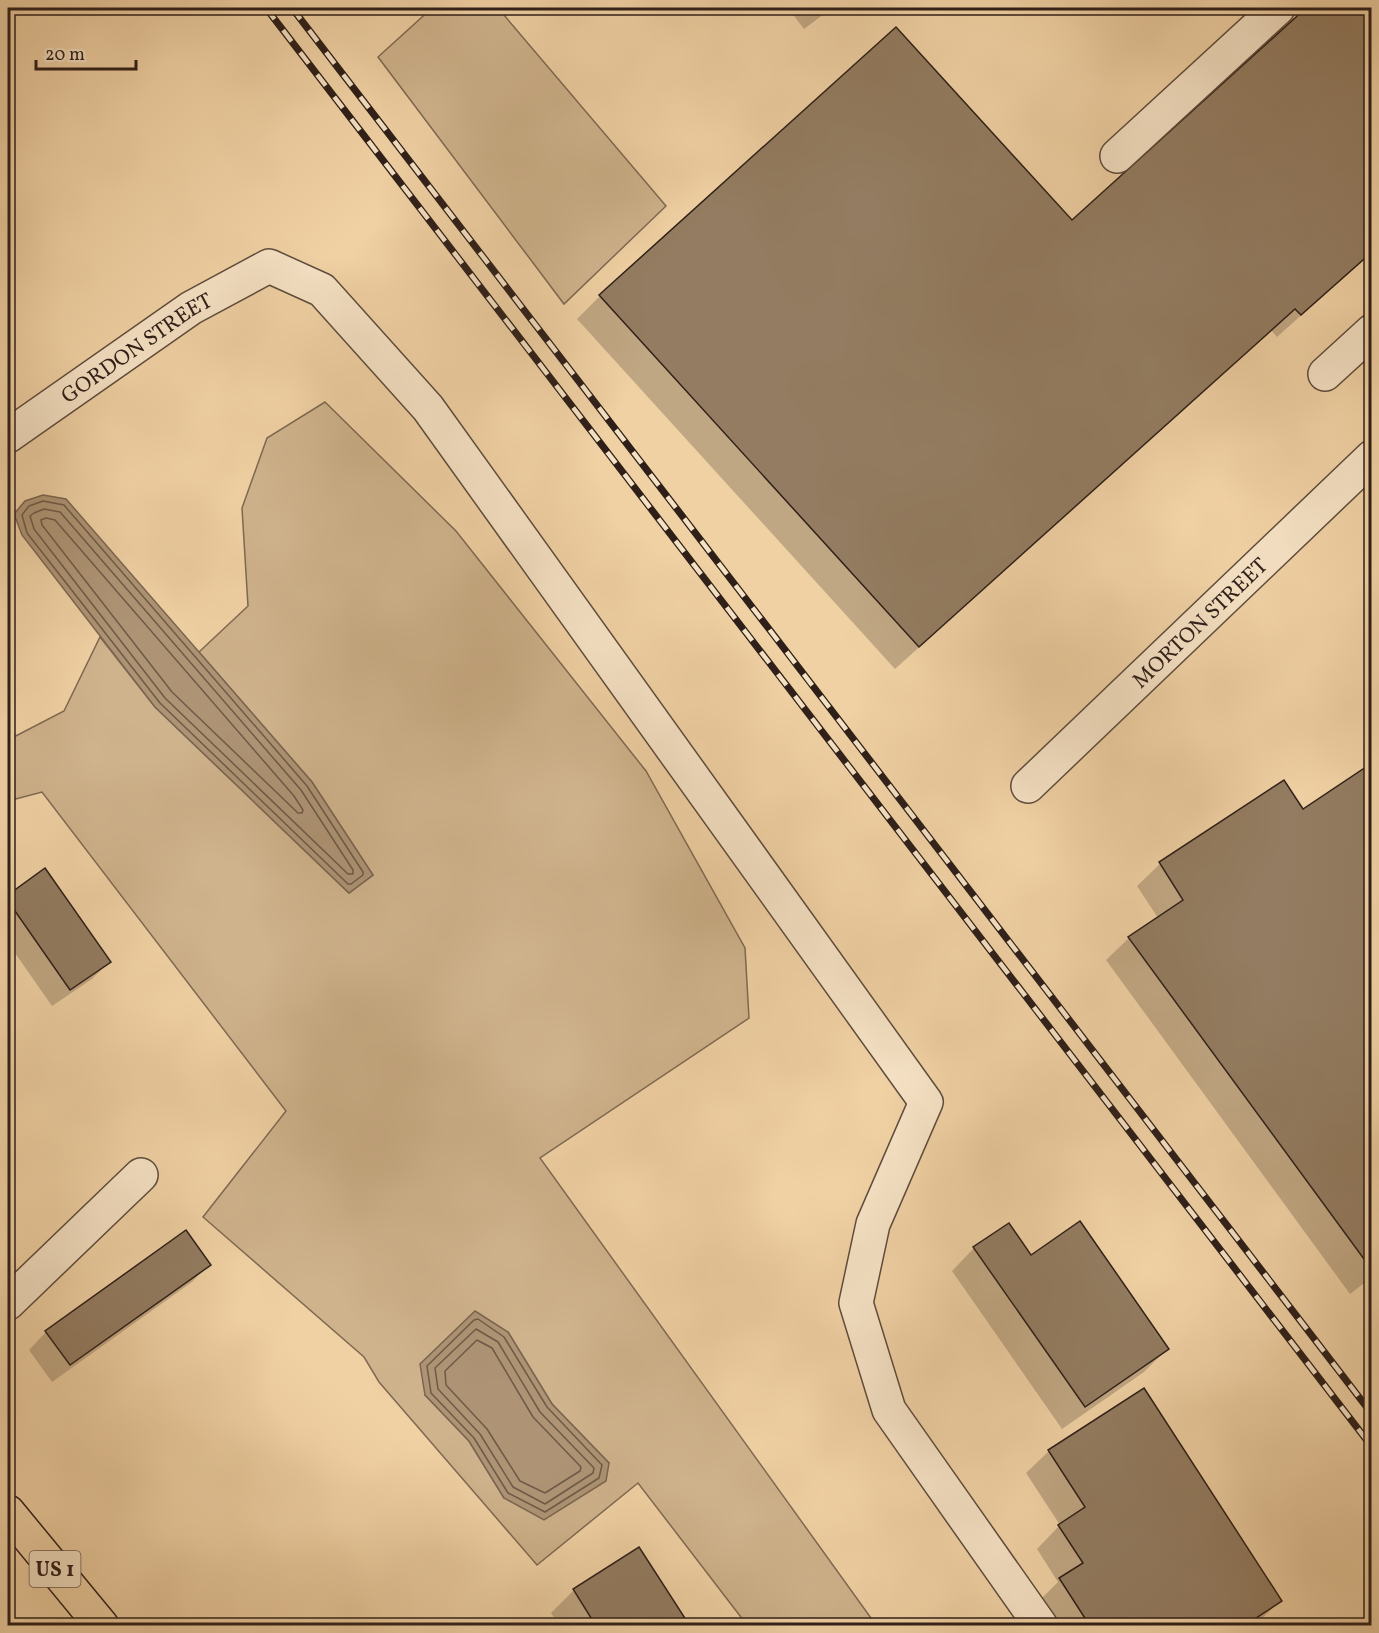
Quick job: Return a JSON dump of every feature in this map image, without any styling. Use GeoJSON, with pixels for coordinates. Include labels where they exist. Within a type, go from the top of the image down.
{"type":"FeatureCollection","features":[{"type":"Feature","properties":{"kind":"main road","name":"US 1"},"geometry":{"type":"LineString","coordinates":[[8,1512],[102,1626]]}},
{"type":"Feature","properties":{"kind":"street"},"geometry":{"type":"LineString","coordinates":[[1117,156],[1278,8]]}},
{"type":"Feature","properties":{"kind":"street","name":"GORDON STREET"},"geometry":{"type":"LineString","coordinates":[[8,436],[191,308],[269,266],[322,291],[428,408],[926,1102],[873,1224],[856,1303],[889,1410],[1041,1626]]}},
{"type":"Feature","properties":{"kind":"street"},"geometry":{"type":"LineString","coordinates":[[1325,374],[1371,331]]}},
{"type":"Feature","properties":{"kind":"street","name":"MORTON STREET"},"geometry":{"type":"LineString","coordinates":[[1028,786],[1368,470]]}},
{"type":"Feature","properties":{"kind":"street"},"geometry":{"type":"LineString","coordinates":[[8,1303],[141,1175]]}},
{"type":"Feature","properties":{"kind":"shaded area"},"geometry":{"type":"Polygon","coordinates":[[[432,8],[498,8],[666,206],[564,304],[378,57],[432,8]]]}},
{"type":"Feature","properties":{"kind":"shaded area"},"geometry":{"type":"Polygon","coordinates":[[[325,402],[456,531],[646,771],[745,948],[749,1018],[540,1158],[876,1625],[747,1625],[638,1483],[537,1565],[379,1382],[364,1357],[203,1217],[286,1111],[42,792],[8,801],[8,740],[64,711],[100,637],[155,707],[349,893],[373,875],[312,782],[199,652],[248,606],[242,508],[267,438],[325,402]],[[508,1332],[425,1395],[469,1441],[504,1498],[609,1463],[552,1404],[508,1332]]]}},
{"type":"Feature","properties":{"kind":"water"},"geometry":{"type":"Polygon","coordinates":[[[43,495],[66,499],[312,782],[373,875],[349,893],[155,707],[22,535],[14,514],[25,501],[43,495]]]}},
{"type":"Feature","properties":{"kind":"water"},"geometry":{"type":"Polygon","coordinates":[[[475,1311],[508,1332],[552,1404],[609,1463],[606,1481],[544,1520],[504,1498],[469,1441],[425,1395],[420,1364],[475,1311]]]}},
{"type":"Feature","properties":{"kind":"building"},"geometry":{"type":"Polygon","coordinates":[[[1306,8],[1372,8],[1372,252],[1301,315],[1295,309],[919,647],[599,295],[896,27],[1072,220],[1306,8]]]}},
{"type":"Feature","properties":{"kind":"building"},"geometry":{"type":"Polygon","coordinates":[[[1372,763],[1372,1270],[1128,937],[1183,900],[1159,862],[1284,780],[1303,809],[1372,763]]]}},
{"type":"Feature","properties":{"kind":"building"},"geometry":{"type":"Polygon","coordinates":[[[45,868],[111,962],[70,990],[8,901],[8,895],[45,868]]]}},
{"type":"Feature","properties":{"kind":"building"},"geometry":{"type":"Polygon","coordinates":[[[1080,1221],[1169,1349],[1085,1407],[973,1247],[1009,1223],[1031,1255],[1080,1221]]]}},
{"type":"Feature","properties":{"kind":"building"},"geometry":{"type":"Polygon","coordinates":[[[186,1230],[211,1265],[70,1365],[45,1331],[186,1230]]]}},
{"type":"Feature","properties":{"kind":"building"},"geometry":{"type":"Polygon","coordinates":[[[1144,1388],[1282,1601],[1244,1626],[1090,1626],[1059,1578],[1083,1563],[1058,1525],[1085,1507],[1048,1450],[1144,1388]]]}},
{"type":"Feature","properties":{"kind":"building"},"geometry":{"type":"Polygon","coordinates":[[[639,1547],[690,1626],[596,1626],[573,1589],[639,1547]]]}},
{"type":"Feature","properties":{"kind":"railway"},"geometry":{"type":"LineString","coordinates":[[266,8],[1372,1447]]}},
{"type":"Feature","properties":{"kind":"railway"},"geometry":{"type":"LineString","coordinates":[[292,8],[1372,1414]]}}]}
